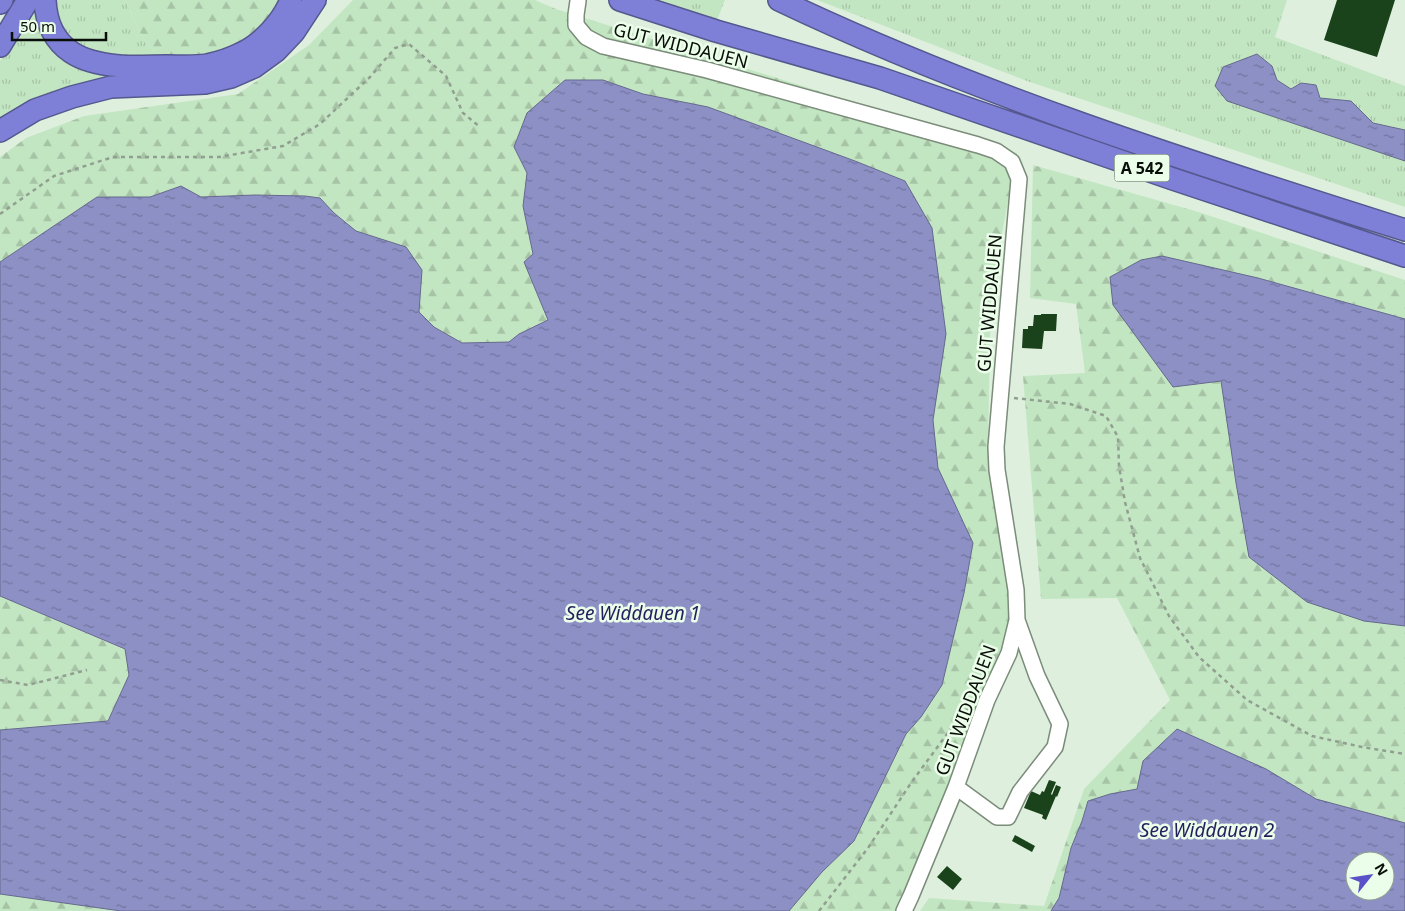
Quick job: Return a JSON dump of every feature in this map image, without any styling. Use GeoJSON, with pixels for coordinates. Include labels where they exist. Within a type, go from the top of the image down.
{"type":"FeatureCollection","features":[{"type":"Feature","properties":{"kind":"highway"},"geometry":{"type":"LineString","coordinates":[[0,46],[28,0]]}},
{"type":"Feature","properties":{"kind":"highway"},"geometry":{"type":"LineString","coordinates":[[44,0],[49,26],[55,36],[72,53],[83,59],[107,64],[151,67],[207,64],[240,54],[252,47],[277,24],[291,0]]}},
{"type":"Feature","properties":{"kind":"highway"},"geometry":{"type":"LineString","coordinates":[[0,131],[35,110],[72,97],[111,87],[205,83],[254,67],[276,52],[294,32],[315,0]]}},
{"type":"Feature","properties":{"kind":"highway","name":"A 542"},"geometry":{"type":"LineString","coordinates":[[620,0],[716,31],[880,78],[1182,182],[1405,256]]}},
{"type":"Feature","properties":{"kind":"highway","name":"A 542"},"geometry":{"type":"LineString","coordinates":[[779,0],[838,28],[1013,100],[1180,157],[1405,230]]}},
{"type":"Feature","properties":{"kind":"lane","name":"GUT WIDDAUEN"},"geometry":{"type":"LineString","coordinates":[[578,1],[576,25],[586,38],[603,46],[707,70],[978,145],[996,151],[1012,162],[1019,180],[996,447],[997,470],[1016,590],[1016,620],[1009,653],[988,700],[956,787],[904,911]]}},
{"type":"Feature","properties":{"kind":"lane"},"geometry":{"type":"LineString","coordinates":[[956,787],[997,817],[1008,816],[1020,792],[1055,747],[1060,724],[1037,676],[1016,620]]}},
{"type":"Feature","properties":{"kind":"path"},"geometry":{"type":"LineString","coordinates":[[0,214],[54,176],[113,157],[219,157],[283,146],[320,124],[370,77],[395,48],[410,44],[446,76],[463,113],[480,127]]}},
{"type":"Feature","properties":{"kind":"path"},"geometry":{"type":"LineString","coordinates":[[1000,396],[1070,404],[1106,416],[1118,437],[1119,466],[1125,502],[1140,558],[1169,616],[1199,657],[1240,694],[1247,700],[1312,736],[1405,754]]}},
{"type":"Feature","properties":{"kind":"path"},"geometry":{"type":"LineString","coordinates":[[0,680],[28,685],[87,670]]}},
{"type":"Feature","properties":{"kind":"path"},"geometry":{"type":"LineString","coordinates":[[818,911],[868,848],[911,783],[965,711],[988,700]]}},
{"type":"Feature","properties":{"kind":"green space"},"geometry":{"type":"Polygon","coordinates":[[[37,0],[41,19],[119,74],[299,0],[309,0],[194,78],[0,123],[0,61],[37,0]]]}},
{"type":"Feature","properties":{"kind":"green space"},"geometry":{"type":"Polygon","coordinates":[[[50,0],[125,0],[141,35],[162,61],[76,50],[49,7],[50,0]]]}},
{"type":"Feature","properties":{"kind":"green space"},"geometry":{"type":"Polygon","coordinates":[[[125,0],[286,0],[265,31],[219,57],[162,61],[141,35],[125,0]]]}},
{"type":"Feature","properties":{"kind":"green space"},"geometry":{"type":"Polygon","coordinates":[[[353,0],[535,0],[556,9],[1017,153],[991,292],[988,444],[1012,593],[1013,619],[976,718],[896,911],[789,911],[822,872],[854,841],[906,734],[921,717],[942,685],[964,593],[973,543],[938,468],[933,420],[946,334],[905,181],[708,107],[643,94],[603,80],[514,147],[527,173],[523,206],[533,254],[524,262],[548,321],[519,334],[509,342],[462,343],[434,327],[419,312],[406,247],[356,231],[334,213],[320,198],[255,195],[201,197],[181,186],[150,197],[97,197],[0,262],[0,157],[26,138],[84,116],[238,94],[309,45],[353,0]]]}},
{"type":"Feature","properties":{"kind":"green space"},"geometry":{"type":"Polygon","coordinates":[[[649,0],[725,0],[716,23],[649,0]]]}},
{"type":"Feature","properties":{"kind":"green space"},"geometry":{"type":"Polygon","coordinates":[[[817,0],[1287,0],[1275,37],[1405,86],[1405,130],[1373,123],[1351,101],[1323,98],[1302,94],[1293,90],[1278,81],[1272,66],[1227,101],[1405,161],[1405,207],[1027,81],[817,0]]]}},
{"type":"Feature","properties":{"kind":"green space"},"geometry":{"type":"Polygon","coordinates":[[[1033,165],[1195,211],[1405,280],[1405,319],[1258,278],[1221,381],[1236,483],[1364,621],[1405,626],[1405,823],[1316,799],[1292,785],[1143,761],[1137,789],[1110,794],[1088,801],[1071,848],[1059,898],[1051,911],[920,911],[929,898],[1044,906],[1084,789],[1170,700],[1117,598],[1041,599],[1023,376],[1085,373],[1076,304],[1030,298],[1033,165]]]}},
{"type":"Feature","properties":{"kind":"green space"},"geometry":{"type":"Polygon","coordinates":[[[0,596],[125,650],[129,674],[108,721],[0,730],[0,596]]]}},
{"type":"Feature","properties":{"kind":"green space"},"geometry":{"type":"Polygon","coordinates":[[[0,894],[121,911],[0,911],[0,894]]]}},
{"type":"Feature","properties":{"kind":"water"},"geometry":{"type":"Polygon","coordinates":[[[1257,54],[1272,66],[1277,80],[1291,89],[1301,83],[1316,85],[1320,98],[1351,101],[1373,123],[1405,130],[1405,161],[1227,101],[1215,86],[1223,67],[1257,54]]]}},
{"type":"Feature","properties":{"kind":"water","name":"See Widdauen 1"},"geometry":{"type":"Polygon","coordinates":[[[565,80],[603,80],[643,94],[708,107],[905,181],[932,228],[946,334],[933,420],[938,468],[973,543],[964,593],[942,685],[921,717],[906,734],[854,841],[822,872],[789,911],[121,911],[0,894],[0,730],[108,721],[129,675],[125,649],[0,596],[0,262],[97,197],[150,197],[181,186],[201,197],[255,195],[320,198],[334,213],[356,231],[406,247],[422,270],[419,312],[434,327],[462,343],[509,342],[519,334],[548,320],[524,262],[533,254],[523,206],[527,173],[514,147],[527,113],[565,80]]]}},
{"type":"Feature","properties":{"kind":"water"},"geometry":{"type":"Polygon","coordinates":[[[1162,256],[1258,278],[1405,319],[1405,626],[1364,621],[1307,602],[1249,557],[1221,381],[1173,387],[1113,305],[1110,277],[1141,260],[1162,256]]]}},
{"type":"Feature","properties":{"kind":"water","name":"See Widdauen 2"},"geometry":{"type":"Polygon","coordinates":[[[1177,729],[1266,769],[1316,799],[1405,823],[1405,911],[1051,911],[1059,898],[1071,848],[1088,801],[1110,794],[1137,789],[1143,761],[1177,729]]]}},
{"type":"Feature","properties":{"kind":"building"},"geometry":{"type":"Polygon","coordinates":[[[1337,0],[1395,0],[1377,57],[1324,40],[1337,0]]]}},
{"type":"Feature","properties":{"kind":"building"},"geometry":{"type":"Polygon","coordinates":[[[1057,314],[1056,331],[1044,331],[1042,349],[1022,348],[1023,329],[1033,326],[1034,315],[1057,314]]]}},
{"type":"Feature","properties":{"kind":"building"},"geometry":{"type":"Polygon","coordinates":[[[1049,780],[1056,782],[1052,795],[1056,785],[1061,787],[1046,820],[1042,818],[1043,815],[1024,808],[1031,791],[1040,795],[1042,791],[1044,792],[1049,780]]]}},
{"type":"Feature","properties":{"kind":"building"},"geometry":{"type":"Polygon","coordinates":[[[1015,835],[1035,846],[1032,852],[1012,841],[1015,835]]]}},
{"type":"Feature","properties":{"kind":"building"},"geometry":{"type":"Polygon","coordinates":[[[947,866],[962,879],[953,890],[937,877],[947,866]]]}}]}
